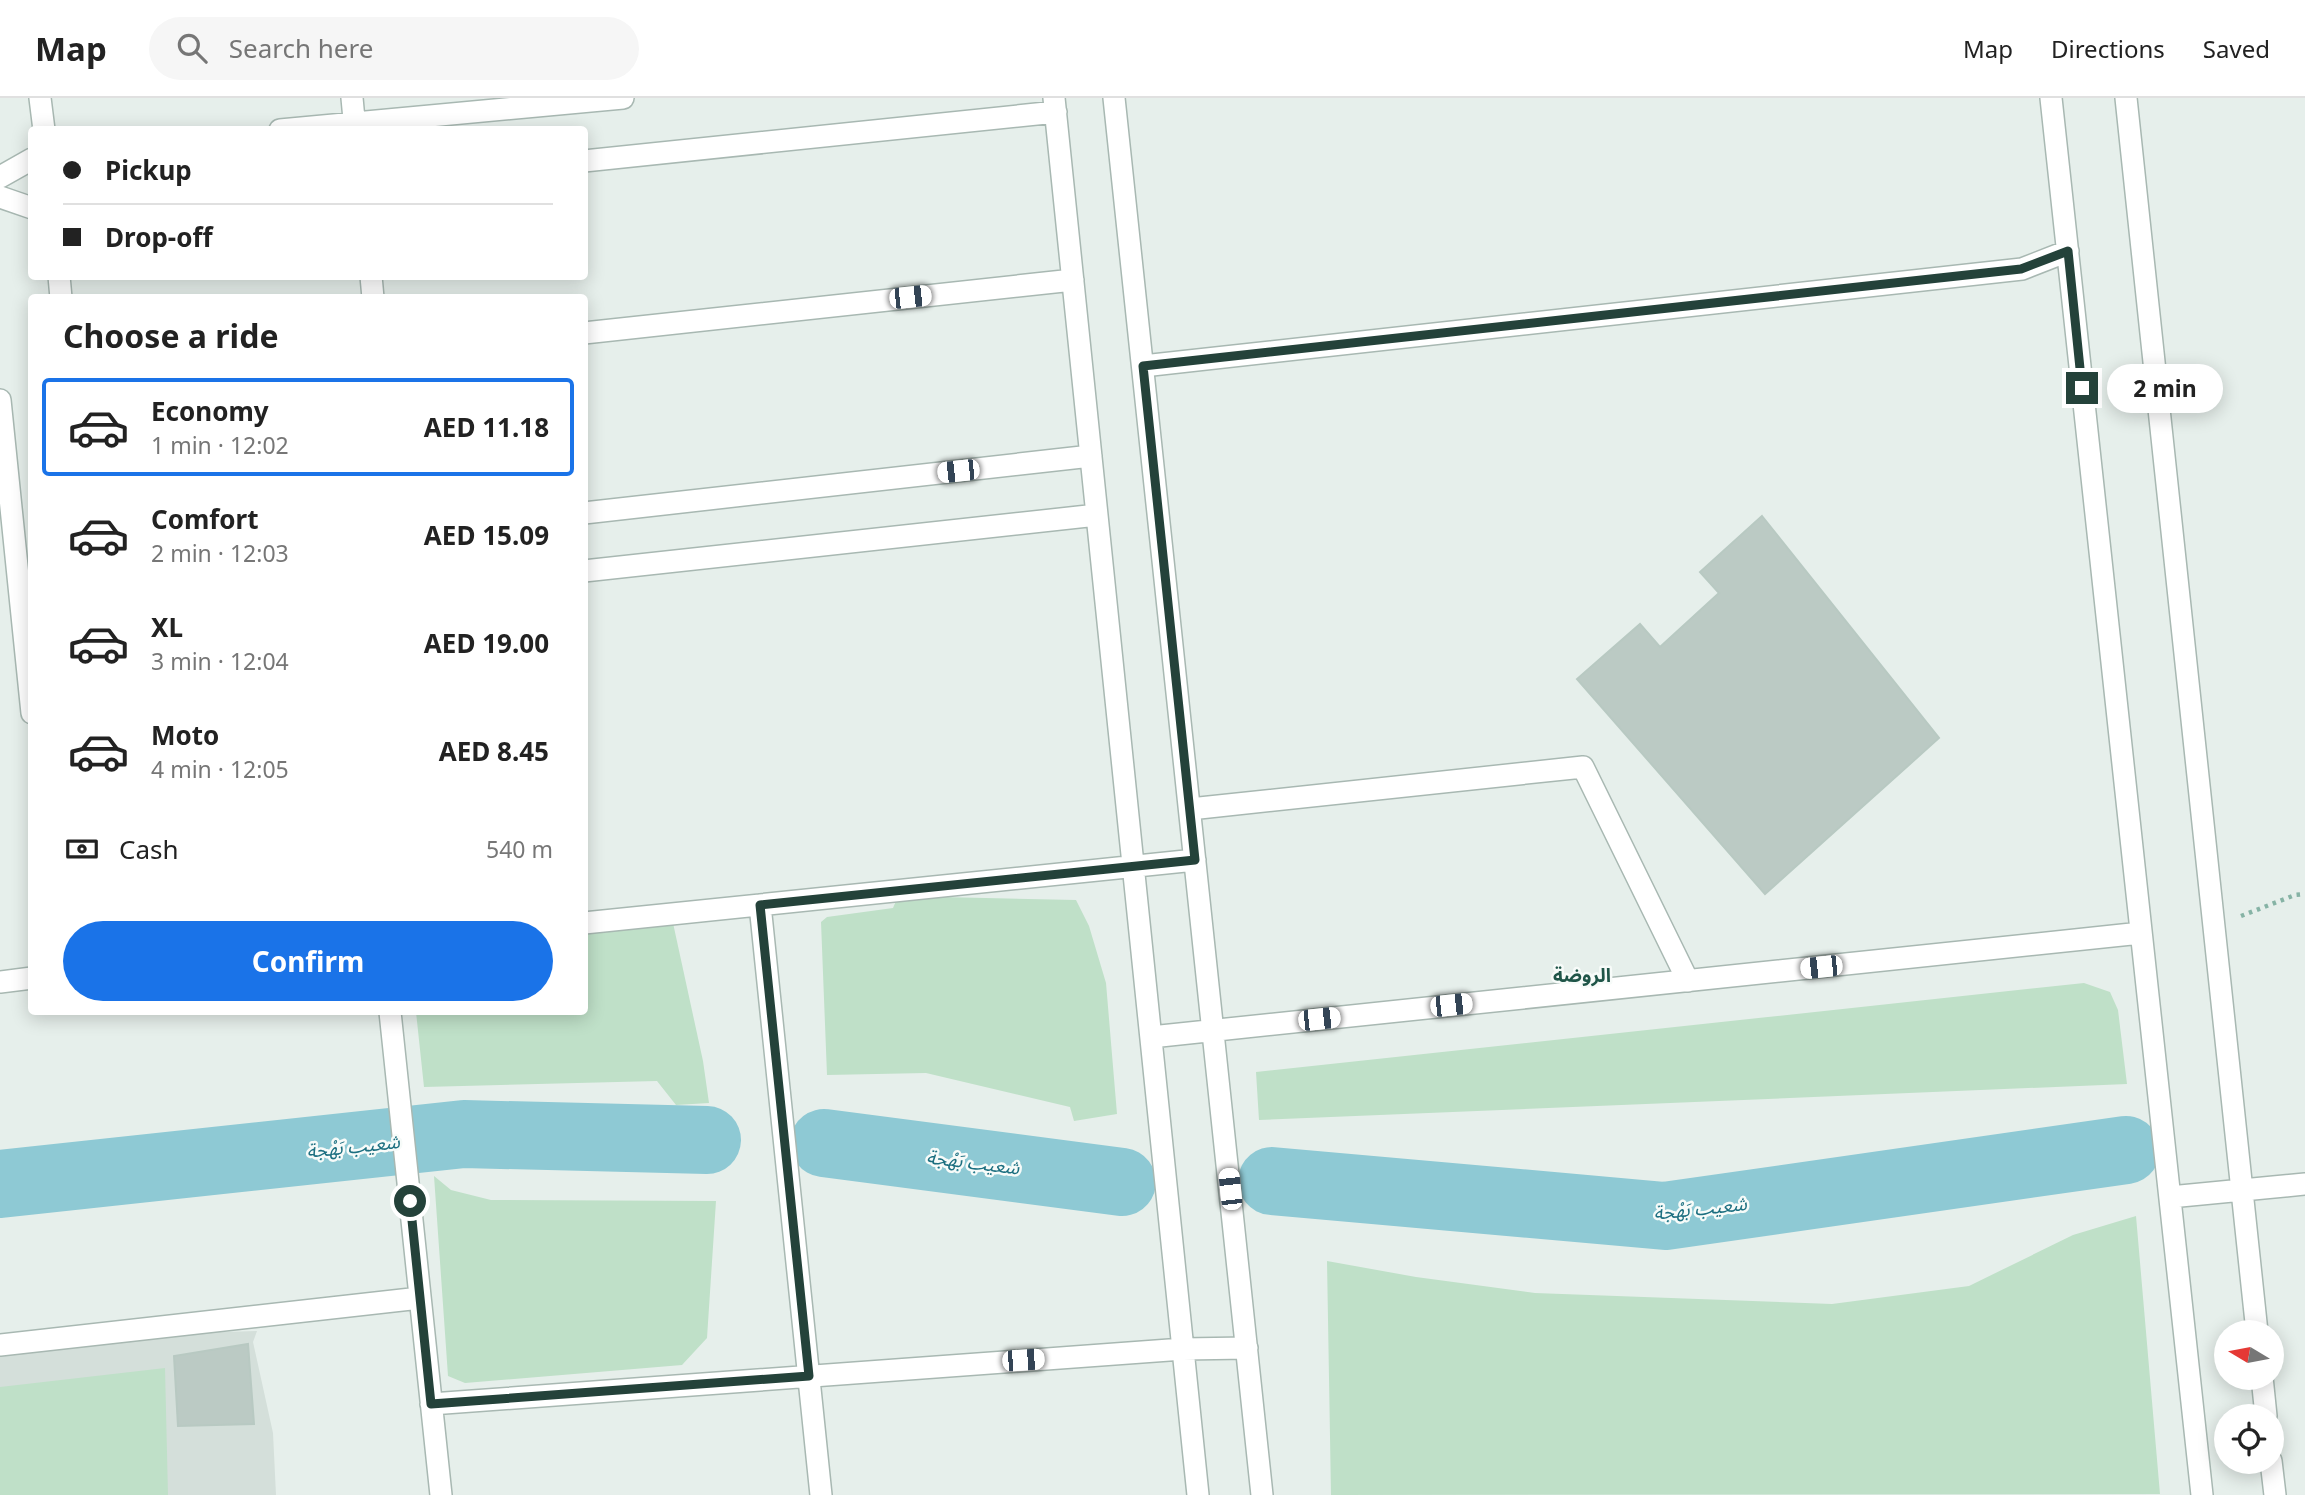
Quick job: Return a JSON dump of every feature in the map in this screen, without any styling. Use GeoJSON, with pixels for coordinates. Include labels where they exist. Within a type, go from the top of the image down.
{"type":"FeatureCollection","features":[{"type":"Feature","properties":{"kind":"street"},"geometry":{"type":"LineString","coordinates":[[40,98],[44,126]]}},
{"type":"Feature","properties":{"kind":"street"},"geometry":{"type":"LineString","coordinates":[[352,98],[355,126],[623,98]]}},
{"type":"Feature","properties":{"kind":"street"},"geometry":{"type":"LineString","coordinates":[[1114,98],[1262,1495]]}},
{"type":"Feature","properties":{"kind":"street"},"geometry":{"type":"LineString","coordinates":[[2052,98],[2202,1495]]}},
{"type":"Feature","properties":{"kind":"street"},"geometry":{"type":"LineString","coordinates":[[2126,98],[2256,1320]]}},
{"type":"Feature","properties":{"kind":"street"},"geometry":{"type":"LineString","coordinates":[[588,161],[1055,105],[1198,1495]]}},
{"type":"Feature","properties":{"kind":"street"},"geometry":{"type":"LineString","coordinates":[[0,177],[28,161]]}},
{"type":"Feature","properties":{"kind":"street"},"geometry":{"type":"LineString","coordinates":[[0,197],[28,207]]}},
{"type":"Feature","properties":{"kind":"street"},"geometry":{"type":"LineString","coordinates":[[1143,366],[2021,269],[2068,251]]}},
{"type":"Feature","properties":{"kind":"street"},"geometry":{"type":"LineString","coordinates":[[588,333],[1073,280]]}},
{"type":"Feature","properties":{"kind":"street"},"geometry":{"type":"LineString","coordinates":[[0,400],[28,608]]}},
{"type":"Feature","properties":{"kind":"street"},"geometry":{"type":"LineString","coordinates":[[588,513],[1091,456]]}},
{"type":"Feature","properties":{"kind":"street"},"geometry":{"type":"LineString","coordinates":[[588,571],[1097,515]]}},
{"type":"Feature","properties":{"kind":"street"},"geometry":{"type":"LineString","coordinates":[[1190,809],[1583,767],[1688,981]]}},
{"type":"Feature","properties":{"kind":"street"},"geometry":{"type":"LineString","coordinates":[[588,923],[1195,860]]}},
{"type":"Feature","properties":{"kind":"street"},"geometry":{"type":"LineString","coordinates":[[760,905],[821,1495]]}},
{"type":"Feature","properties":{"kind":"street"},"geometry":{"type":"LineString","coordinates":[[1151,1037],[2141,933]]}},
{"type":"Feature","properties":{"kind":"street"},"geometry":{"type":"LineString","coordinates":[[0,982],[28,978]]}},
{"type":"Feature","properties":{"kind":"street"},"geometry":{"type":"LineString","coordinates":[[390,1015],[441,1495]]}},
{"type":"Feature","properties":{"kind":"street"},"geometry":{"type":"LineString","coordinates":[[2170,1197],[2305,1184]]}},
{"type":"Feature","properties":{"kind":"street"},"geometry":{"type":"LineString","coordinates":[[0,1345],[421,1298]]}},
{"type":"Feature","properties":{"kind":"street"},"geometry":{"type":"LineString","coordinates":[[431,1404],[1183,1349],[1247,1348]]}},
{"type":"Feature","properties":{"kind":"street"},"geometry":{"type":"LineString","coordinates":[[2273,1474],[2275,1495]]}},
{"type":"Feature","properties":{"kind":"path"},"geometry":{"type":"LineString","coordinates":[[2214,926],[2295,895],[2305,894]]}},
{"type":"Feature","properties":{"kind":"shaded area"},"geometry":{"type":"Polygon","coordinates":[[[257,1331],[253,1342],[273,1433],[276,1495],[0,1495],[0,1356],[193,1333],[257,1331]]]}},
{"type":"Feature","properties":{"kind":"green space"},"geometry":{"type":"Polygon","coordinates":[[[898,896],[1076,900],[1089,926],[1106,983],[1117,1114],[1074,1121],[1070,1107],[926,1073],[827,1075],[821,922],[827,917],[893,908],[898,896]]]}},
{"type":"Feature","properties":{"kind":"green space"},"geometry":{"type":"Polygon","coordinates":[[[673,923],[703,1061],[709,1103],[676,1105],[657,1081],[424,1087],[416,1015],[588,1015],[588,934],[673,923]]]}},
{"type":"Feature","properties":{"kind":"green space"},"geometry":{"type":"Polygon","coordinates":[[[2084,983],[2110,992],[2118,1010],[2127,1084],[1259,1120],[1256,1072],[2084,983]]]}},
{"type":"Feature","properties":{"kind":"green space"},"geometry":{"type":"Polygon","coordinates":[[[434,1176],[451,1190],[491,1200],[716,1201],[707,1338],[682,1365],[465,1383],[448,1376],[434,1176]]]}},
{"type":"Feature","properties":{"kind":"green space"},"geometry":{"type":"Polygon","coordinates":[[[2136,1216],[2160,1494],[1331,1495],[1327,1261],[1416,1277],[1535,1293],[1832,1304],[1969,1286],[2073,1235],[2136,1216]]]}},
{"type":"Feature","properties":{"kind":"green space"},"geometry":{"type":"Polygon","coordinates":[[[165,1368],[168,1495],[0,1495],[0,1387],[165,1368]]]}},
{"type":"Feature","properties":{"kind":"building"},"geometry":{"type":"Polygon","coordinates":[[[1762,516],[1939,738],[1765,894],[1577,679],[1640,624],[1660,647],[1719,593],[1700,572],[1762,516]]]}},
{"type":"Feature","properties":{"kind":"building"},"geometry":{"type":"Polygon","coordinates":[[[248,1344],[254,1424],[178,1426],[174,1356],[248,1344]]]}},
{"type":"Feature","properties":{"kind":"waterway","name":"شعيب بَهْجة"},"geometry":{"type":"LineString","coordinates":[[0,1184],[464,1134],[707,1140]]}},
{"type":"Feature","properties":{"kind":"waterway","name":"شعيب بَهْجة"},"geometry":{"type":"LineString","coordinates":[[824,1143],[1122,1182]]}},
{"type":"Feature","properties":{"kind":"waterway","name":"شعيب بَهْجة"},"geometry":{"type":"LineString","coordinates":[[1272,1181],[1665,1216],[2126,1150]]}},
{"type":"Feature","properties":{"kind":"district","name":"الروضة"},"geometry":{"type":"Point","coordinates":[1582,975]}},
{"type":"Feature","properties":{"kind":"route"},"geometry":{"type":"LineString","coordinates":[[410,1201],[431,1404],[809,1376],[760,905],[1195,860],[1143,366],[2021,269],[2068,251],[2082,388]]}}]}
